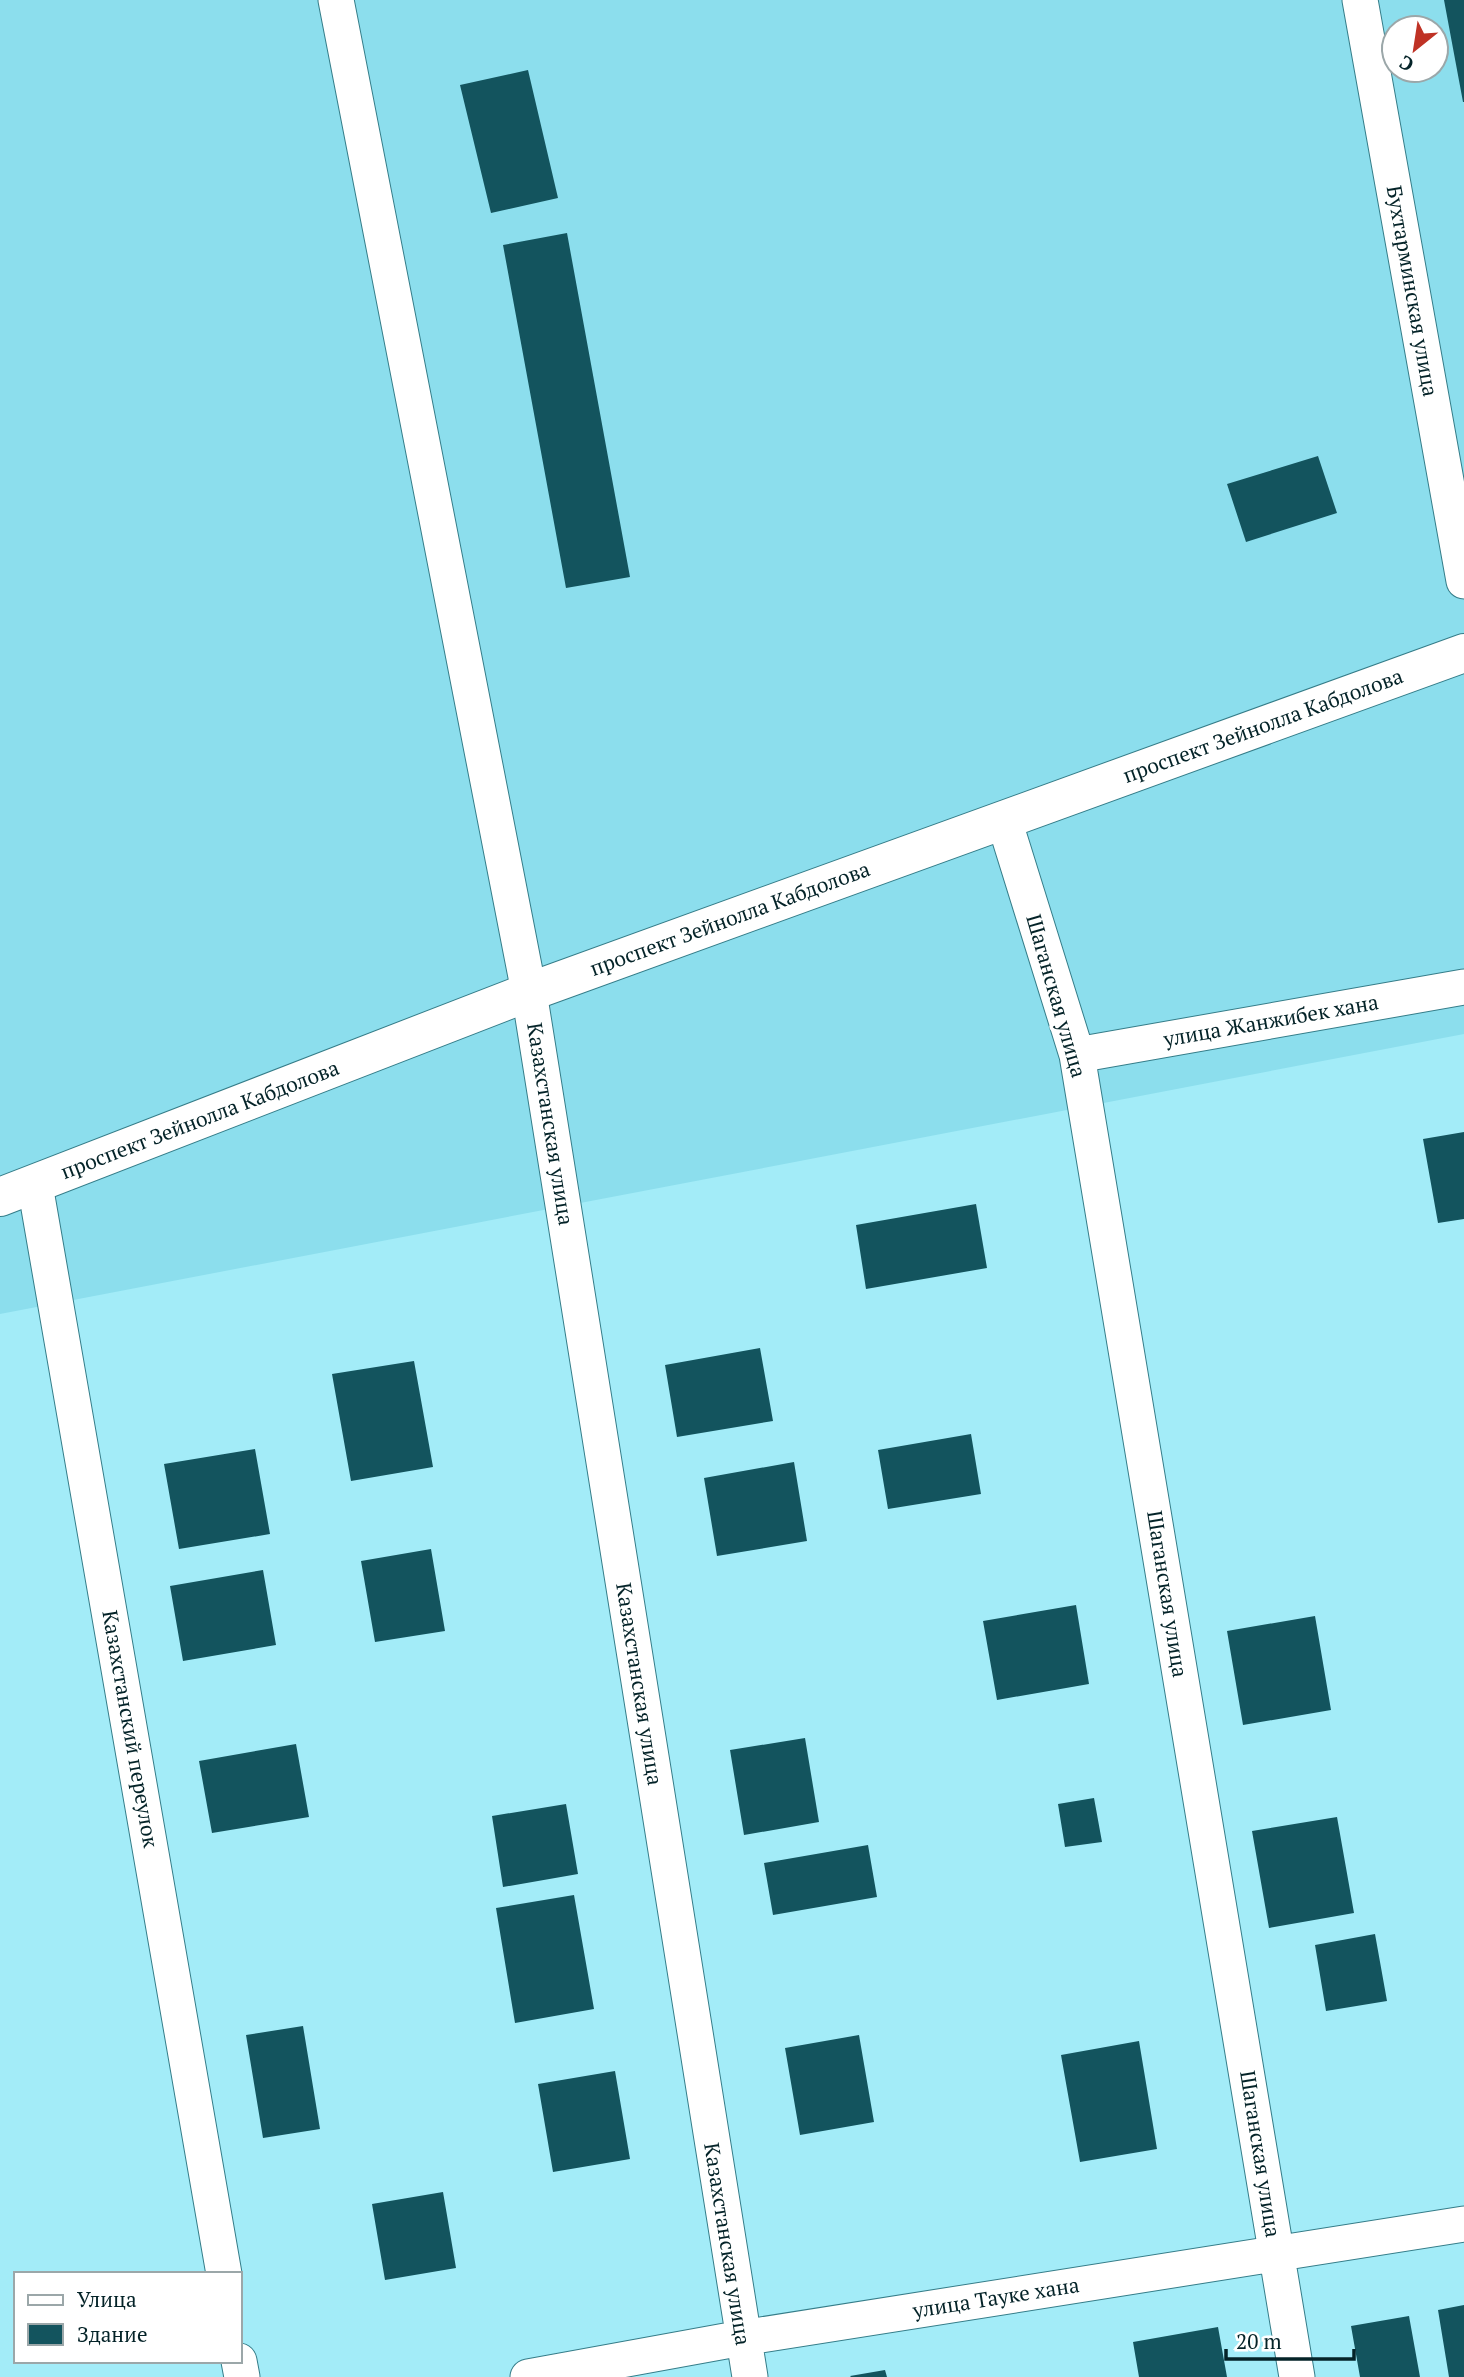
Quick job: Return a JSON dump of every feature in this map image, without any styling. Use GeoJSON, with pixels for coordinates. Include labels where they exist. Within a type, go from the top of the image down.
{"type":"FeatureCollection","features":[{"type":"Feature","properties":{"kind":"main road","name":"проспект Зейнолла Кабдолова"},"geometry":{"type":"LineString","coordinates":[[0,1197],[529,992],[1464,653]]}},
{"type":"Feature","properties":{"kind":"street","name":"Казахстанская улица"},"geometry":{"type":"LineString","coordinates":[[336,0],[529,992],[750,2377]]}},
{"type":"Feature","properties":{"kind":"street","name":"Бухтарминская улица"},"geometry":{"type":"LineString","coordinates":[[1360,0],[1464,581]]}},
{"type":"Feature","properties":{"kind":"street","name":"Шаганская улица"},"geometry":{"type":"LineString","coordinates":[[1004,820],[1077,1055],[1297,2377]]}},
{"type":"Feature","properties":{"kind":"street","name":"улица Жанжибек хана"},"geometry":{"type":"LineString","coordinates":[[1077,1055],[1464,987]]}},
{"type":"Feature","properties":{"kind":"street","name":"Казахстанский переулок"},"geometry":{"type":"LineString","coordinates":[[35,1185],[224,2272]]}},
{"type":"Feature","properties":{"kind":"street","name":"улица Тауке хана"},"geometry":{"type":"LineString","coordinates":[[528,2377],[742,2338],[1464,2224]]}},
{"type":"Feature","properties":{"kind":"shaded area"},"geometry":{"type":"Polygon","coordinates":[[[0,0],[1464,0],[1464,1034],[0,1314],[0,0]]]}},
{"type":"Feature","properties":{"kind":"building"},"geometry":{"type":"Polygon","coordinates":[[[1444,0],[1464,0],[1464,102],[1450,32],[1450,14],[1447,14],[1444,0]]]}},
{"type":"Feature","properties":{"kind":"building"},"geometry":{"type":"Polygon","coordinates":[[[528,70],[558,198],[491,213],[460,85],[528,70]]]}},
{"type":"Feature","properties":{"kind":"building"},"geometry":{"type":"Polygon","coordinates":[[[567,233],[630,577],[566,588],[503,245],[567,233]]]}},
{"type":"Feature","properties":{"kind":"building"},"geometry":{"type":"Polygon","coordinates":[[[1318,456],[1337,513],[1246,542],[1227,484],[1318,456]]]}},
{"type":"Feature","properties":{"kind":"building"},"geometry":{"type":"Polygon","coordinates":[[[1464,1132],[1464,1219],[1438,1223],[1423,1139],[1464,1132]]]}},
{"type":"Feature","properties":{"kind":"building"},"geometry":{"type":"Polygon","coordinates":[[[976,1204],[987,1268],[866,1289],[856,1225],[976,1204]]]}},
{"type":"Feature","properties":{"kind":"building"},"geometry":{"type":"Polygon","coordinates":[[[760,1348],[773,1421],[677,1437],[665,1365],[760,1348]]]}},
{"type":"Feature","properties":{"kind":"building"},"geometry":{"type":"Polygon","coordinates":[[[414,1361],[433,1467],[351,1481],[332,1374],[414,1361]]]}},
{"type":"Feature","properties":{"kind":"building"},"geometry":{"type":"Polygon","coordinates":[[[971,1434],[981,1494],[888,1509],[878,1450],[971,1434]]]}},
{"type":"Feature","properties":{"kind":"building"},"geometry":{"type":"Polygon","coordinates":[[[255,1449],[270,1534],[179,1549],[164,1464],[255,1449]]]}},
{"type":"Feature","properties":{"kind":"building"},"geometry":{"type":"Polygon","coordinates":[[[794,1462],[807,1541],[717,1556],[704,1478],[794,1462]]]}},
{"type":"Feature","properties":{"kind":"building"},"geometry":{"type":"Polygon","coordinates":[[[431,1549],[445,1631],[375,1642],[361,1561],[431,1549]]]}},
{"type":"Feature","properties":{"kind":"building"},"geometry":{"type":"Polygon","coordinates":[[[263,1570],[276,1645],[183,1661],[170,1586],[263,1570]]]}},
{"type":"Feature","properties":{"kind":"building"},"geometry":{"type":"Polygon","coordinates":[[[1076,1605],[1089,1684],[997,1700],[983,1621],[1076,1605]]]}},
{"type":"Feature","properties":{"kind":"building"},"geometry":{"type":"Polygon","coordinates":[[[1315,1616],[1331,1710],[1243,1725],[1227,1631],[1315,1616]]]}},
{"type":"Feature","properties":{"kind":"building"},"geometry":{"type":"Polygon","coordinates":[[[805,1738],[819,1822],[744,1835],[730,1750],[805,1738]]]}},
{"type":"Feature","properties":{"kind":"building"},"geometry":{"type":"Polygon","coordinates":[[[296,1744],[309,1817],[212,1833],[199,1761],[296,1744]]]}},
{"type":"Feature","properties":{"kind":"building"},"geometry":{"type":"Polygon","coordinates":[[[1094,1798],[1102,1842],[1065,1847],[1058,1804],[1094,1798]]]}},
{"type":"Feature","properties":{"kind":"building"},"geometry":{"type":"Polygon","coordinates":[[[566,1804],[578,1874],[503,1887],[492,1816],[566,1804]]]}},
{"type":"Feature","properties":{"kind":"building"},"geometry":{"type":"Polygon","coordinates":[[[1337,1817],[1354,1913],[1269,1928],[1252,1831],[1337,1817]]]}},
{"type":"Feature","properties":{"kind":"building"},"geometry":{"type":"Polygon","coordinates":[[[868,1845],[877,1897],[773,1915],[764,1863],[868,1845]]]}},
{"type":"Feature","properties":{"kind":"building"},"geometry":{"type":"Polygon","coordinates":[[[574,1895],[594,2009],[515,2023],[496,1908],[574,1895]]]}},
{"type":"Feature","properties":{"kind":"building"},"geometry":{"type":"Polygon","coordinates":[[[1375,1934],[1387,2001],[1326,2011],[1315,1945],[1375,1934]]]}},
{"type":"Feature","properties":{"kind":"building"},"geometry":{"type":"Polygon","coordinates":[[[303,2026],[320,2129],[263,2138],[246,2035],[303,2026]]]}},
{"type":"Feature","properties":{"kind":"building"},"geometry":{"type":"Polygon","coordinates":[[[859,2035],[874,2122],[800,2135],[785,2048],[859,2035]]]}},
{"type":"Feature","properties":{"kind":"building"},"geometry":{"type":"Polygon","coordinates":[[[1139,2041],[1157,2149],[1080,2162],[1061,2055],[1139,2041]]]}},
{"type":"Feature","properties":{"kind":"building"},"geometry":{"type":"Polygon","coordinates":[[[615,2071],[630,2159],[553,2172],[538,2084],[615,2071]]]}},
{"type":"Feature","properties":{"kind":"building"},"geometry":{"type":"Polygon","coordinates":[[[443,2192],[456,2268],[385,2280],[372,2204],[443,2192]]]}},
{"type":"Feature","properties":{"kind":"building"},"geometry":{"type":"Polygon","coordinates":[[[1464,2305],[1464,2377],[1449,2377],[1438,2310],[1464,2305]]]}},
{"type":"Feature","properties":{"kind":"building"},"geometry":{"type":"Polygon","coordinates":[[[1409,2316],[1420,2377],[1360,2377],[1351,2326],[1409,2316]]]}},
{"type":"Feature","properties":{"kind":"building"},"geometry":{"type":"Polygon","coordinates":[[[1218,2327],[1227,2377],[1139,2377],[1133,2342],[1218,2327]]]}},
{"type":"Feature","properties":{"kind":"building"},"geometry":{"type":"Polygon","coordinates":[[[885,2370],[887,2377],[850,2376],[885,2370]]]}}]}
